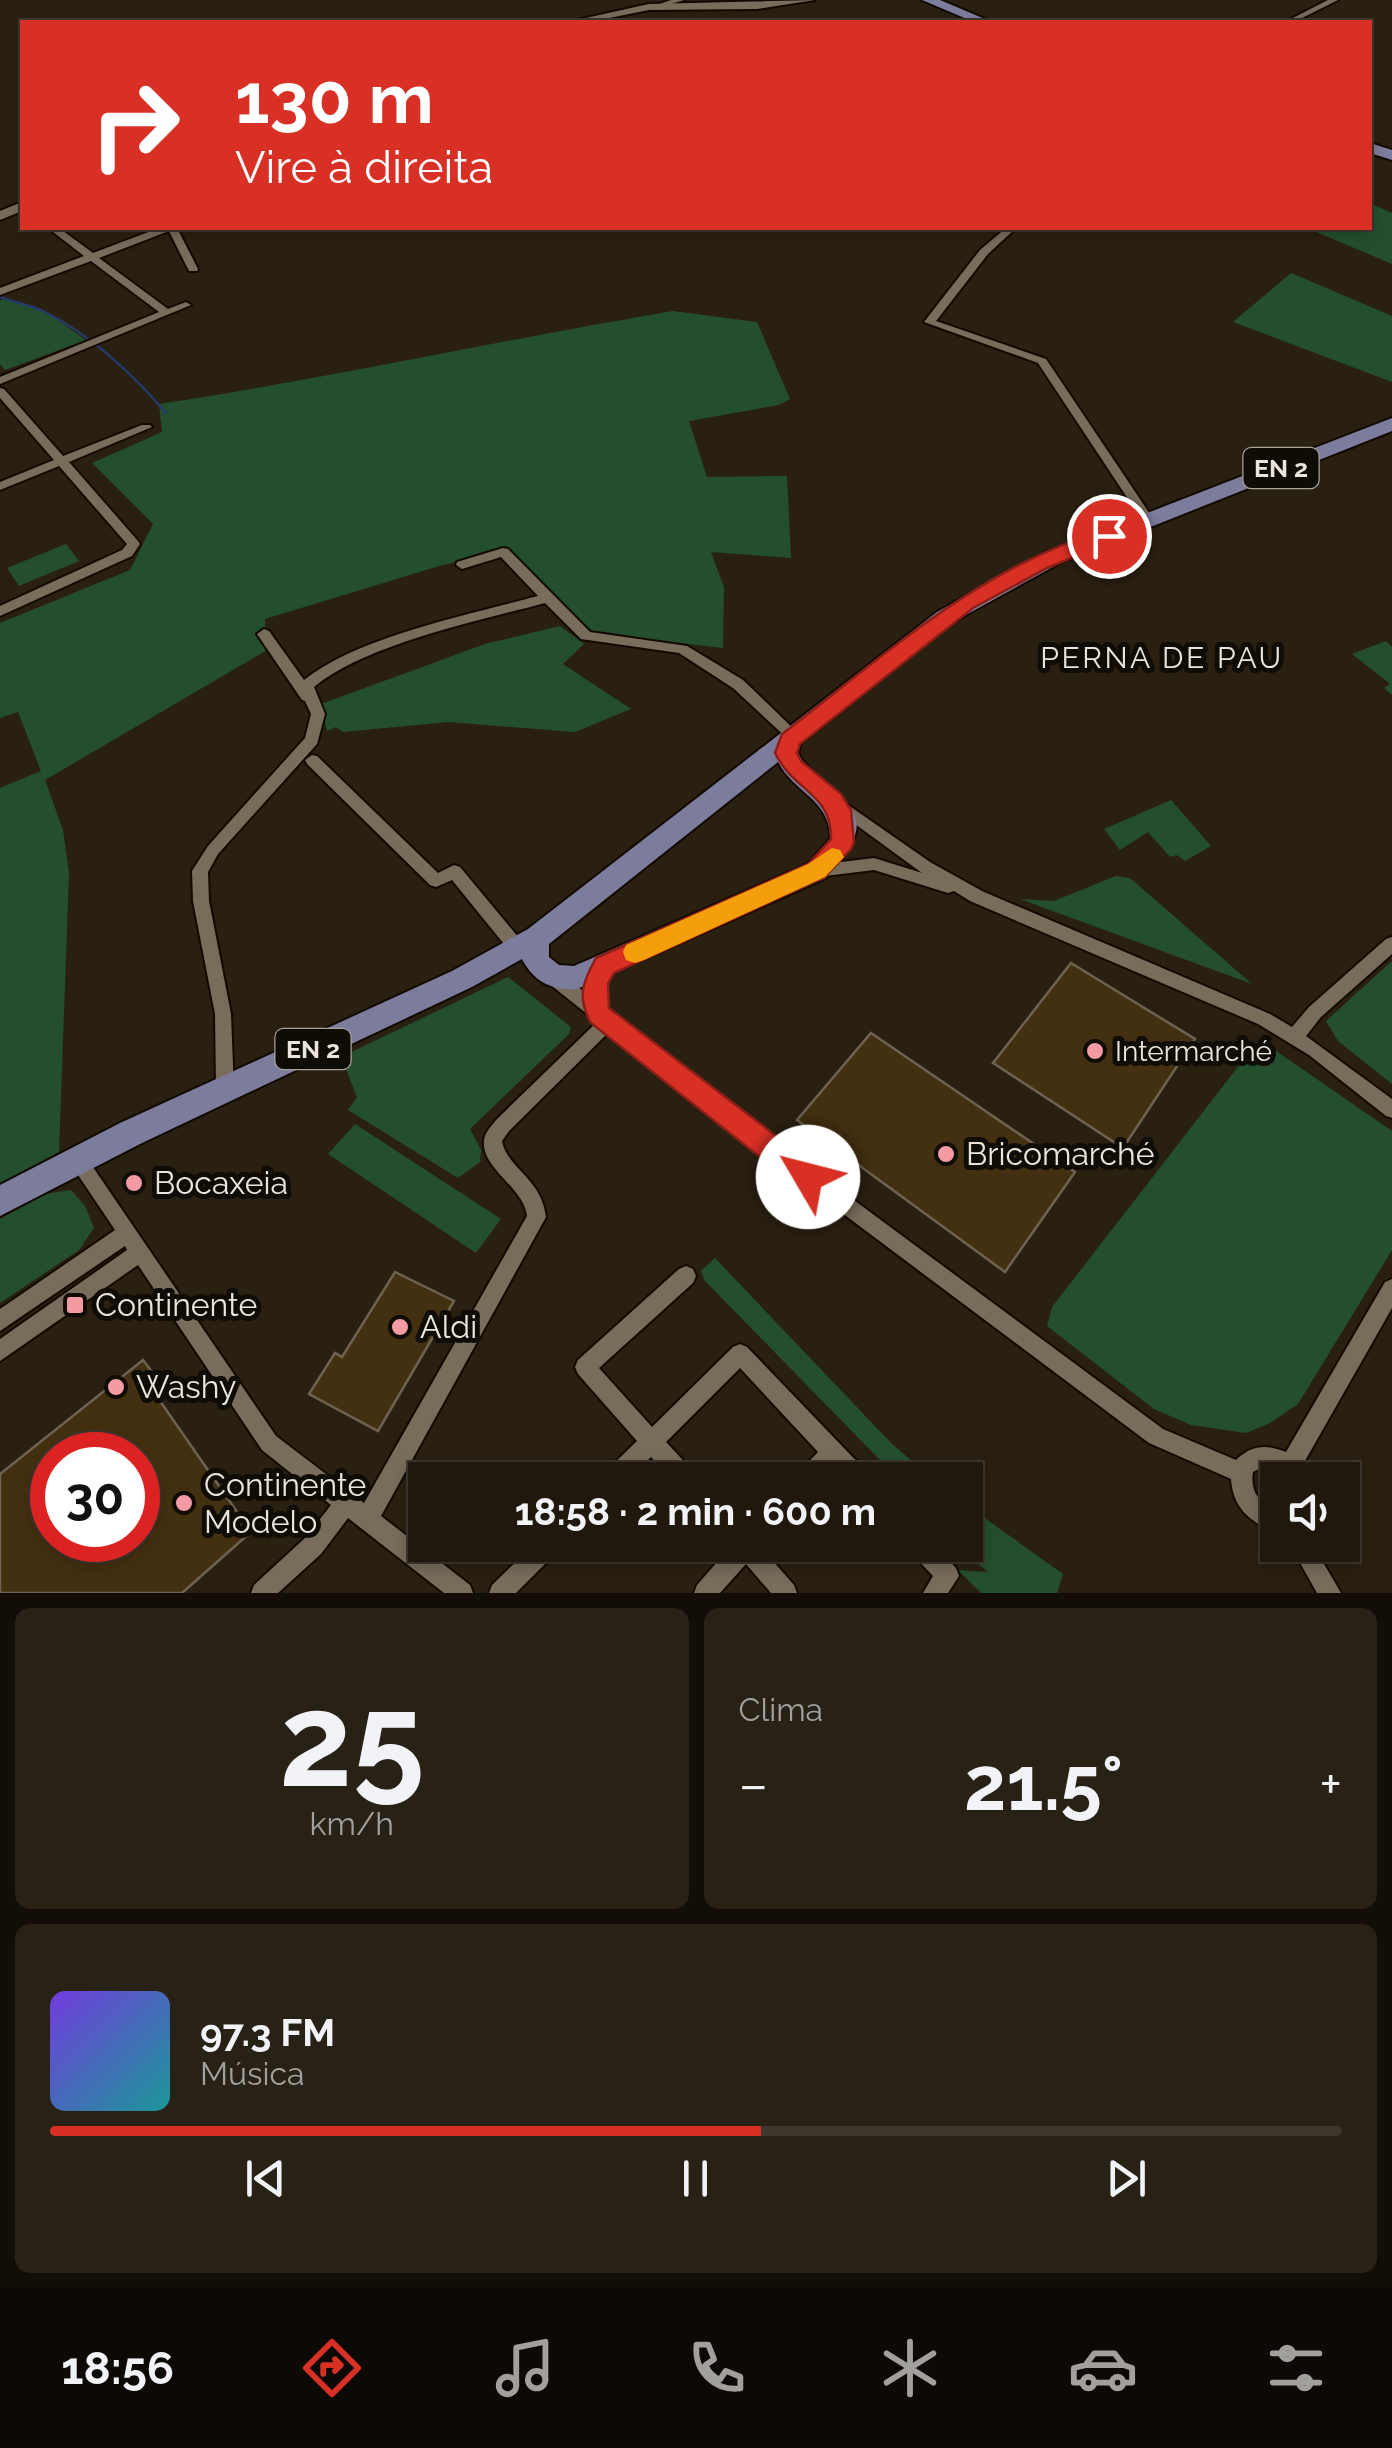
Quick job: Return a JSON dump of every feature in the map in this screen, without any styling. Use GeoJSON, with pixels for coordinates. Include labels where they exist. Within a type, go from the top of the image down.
{"type":"FeatureCollection","features":[{"type":"Feature","properties":{"kind":"main road"},"geometry":{"type":"LineString","coordinates":[[913,0],[964,20]]}},
{"type":"Feature","properties":{"kind":"main road"},"geometry":{"type":"LineString","coordinates":[[928,0],[980,20]]}},
{"type":"Feature","properties":{"kind":"main road","name":"EN 2"},"geometry":{"type":"LineString","coordinates":[[0,1201],[516,949],[966,603],[1040,563],[1392,424]]}},
{"type":"Feature","properties":{"kind":"main road"},"geometry":{"type":"LineString","coordinates":[[516,949],[518,963],[570,979],[817,871],[843,842],[843,817],[832,800],[792,767],[786,753],[792,738]]}},
{"type":"Feature","properties":{"kind":"main road"},"geometry":{"type":"LineString","coordinates":[[758,765],[792,767]]}},
{"type":"Feature","properties":{"kind":"main road"},"geometry":{"type":"LineString","coordinates":[[516,949],[534,958],[550,974]]}},
{"type":"Feature","properties":{"kind":"street"},"geometry":{"type":"LineString","coordinates":[[655,7],[680,0]]}},
{"type":"Feature","properties":{"kind":"street"},"geometry":{"type":"LineString","coordinates":[[585,20],[705,2],[757,6],[809,0]]}},
{"type":"Feature","properties":{"kind":"street"},"geometry":{"type":"LineString","coordinates":[[1293,20],[1334,0]]}},
{"type":"Feature","properties":{"kind":"street"},"geometry":{"type":"LineString","coordinates":[[56,230],[167,314]]}},
{"type":"Feature","properties":{"kind":"street"},"geometry":{"type":"LineString","coordinates":[[1,292],[164,230]]}},
{"type":"Feature","properties":{"kind":"street"},"geometry":{"type":"LineString","coordinates":[[171,230],[193,269]]}},
{"type":"Feature","properties":{"kind":"street"},"geometry":{"type":"LineString","coordinates":[[1008,230],[984,252],[929,322],[1042,361],[1148,520]]}},
{"type":"Feature","properties":{"kind":"street"},"geometry":{"type":"LineString","coordinates":[[0,381],[82,351],[186,305]]}},
{"type":"Feature","properties":{"kind":"street"},"geometry":{"type":"LineString","coordinates":[[0,391],[134,544],[127,553],[0,611]]}},
{"type":"Feature","properties":{"kind":"street"},"geometry":{"type":"LineString","coordinates":[[0,486],[146,427]]}},
{"type":"Feature","properties":{"kind":"street"},"geometry":{"type":"LineString","coordinates":[[462,565],[503,552],[586,636],[682,649],[706,662],[776,716],[792,738]]}},
{"type":"Feature","properties":{"kind":"street"},"geometry":{"type":"LineString","coordinates":[[308,697],[306,686],[330,666],[446,626],[549,597]]}},
{"type":"Feature","properties":{"kind":"street"},"geometry":{"type":"LineString","coordinates":[[225,1090],[223,1014],[201,901],[200,871],[213,850],[312,740],[318,714],[264,634]]}},
{"type":"Feature","properties":{"kind":"street"},"geometry":{"type":"LineString","coordinates":[[312,760],[436,882],[454,871],[516,949]]}},
{"type":"Feature","properties":{"kind":"street"},"geometry":{"type":"LineString","coordinates":[[832,800],[924,866],[976,896]]}},
{"type":"Feature","properties":{"kind":"street"},"geometry":{"type":"LineString","coordinates":[[817,871],[874,864],[976,896],[1214,996],[1295,1036],[1392,1110]]}},
{"type":"Feature","properties":{"kind":"street"},"geometry":{"type":"LineString","coordinates":[[1295,1036],[1314,1012],[1392,944]]}},
{"type":"Feature","properties":{"kind":"street"},"geometry":{"type":"LineString","coordinates":[[604,1019],[592,993],[605,966]]}},
{"type":"Feature","properties":{"kind":"street"},"geometry":{"type":"LineString","coordinates":[[550,974],[748,1132],[1156,1436],[1241,1473]]}},
{"type":"Feature","properties":{"kind":"street"},"geometry":{"type":"LineString","coordinates":[[366,1519],[536,1217],[537,1204],[532,1194],[499,1158],[493,1138],[604,1019]]}},
{"type":"Feature","properties":{"kind":"street"},"geometry":{"type":"LineString","coordinates":[[78,1160],[270,1443],[462,1593]]}},
{"type":"Feature","properties":{"kind":"street"},"geometry":{"type":"LineString","coordinates":[[0,1321],[126,1233]]}},
{"type":"Feature","properties":{"kind":"street"},"geometry":{"type":"LineString","coordinates":[[0,1350],[140,1252]]}},
{"type":"Feature","properties":{"kind":"street"},"geometry":{"type":"LineString","coordinates":[[670,1462],[584,1368],[686,1276]]}},
{"type":"Feature","properties":{"kind":"street"},"geometry":{"type":"LineString","coordinates":[[1300,1462],[1392,1288]]}},
{"type":"Feature","properties":{"kind":"street"},"geometry":{"type":"LineString","coordinates":[[631,1462],[740,1354],[841,1462]]}},
{"type":"Feature","properties":{"kind":"street"},"geometry":{"type":"LineString","coordinates":[[823,1462],[832,1452]]}},
{"type":"Feature","properties":{"kind":"street"},"geometry":{"type":"LineString","coordinates":[[1260,1513],[1249,1504],[1241,1473],[1245,1464],[1260,1456],[1282,1462]]}},
{"type":"Feature","properties":{"kind":"street"},"geometry":{"type":"LineString","coordinates":[[262,1593],[313,1546],[346,1503]]}},
{"type":"Feature","properties":{"kind":"street"},"geometry":{"type":"LineString","coordinates":[[500,1593],[531,1562]]}},
{"type":"Feature","properties":{"kind":"street"},"geometry":{"type":"LineString","coordinates":[[705,1593],[732,1562]]}},
{"type":"Feature","properties":{"kind":"street"},"geometry":{"type":"LineString","coordinates":[[760,1562],[786,1593]]}},
{"type":"Feature","properties":{"kind":"street"},"geometry":{"type":"LineString","coordinates":[[929,1562],[941,1584]]}},
{"type":"Feature","properties":{"kind":"street"},"geometry":{"type":"LineString","coordinates":[[1311,1562],[1330,1593]]}},
{"type":"Feature","properties":{"kind":"green space"},"geometry":{"type":"Polygon","coordinates":[[[1372,204],[1392,213],[1392,264],[1312,230],[1372,230],[1372,204]]]}},
{"type":"Feature","properties":{"kind":"green space"},"geometry":{"type":"Polygon","coordinates":[[[1291,273],[1392,316],[1392,382],[1233,322],[1291,273]]]}},
{"type":"Feature","properties":{"kind":"green space"},"geometry":{"type":"Polygon","coordinates":[[[3,299],[43,310],[86,340],[5,370],[0,364],[3,299]]]}},
{"type":"Feature","properties":{"kind":"green space"},"geometry":{"type":"Polygon","coordinates":[[[673,311],[757,322],[790,399],[779,405],[689,421],[707,477],[787,476],[791,558],[711,552],[724,587],[723,648],[593,633],[510,549],[439,566],[265,619],[267,650],[45,780],[63,830],[69,873],[59,1152],[0,1184],[0,788],[41,771],[18,712],[0,718],[0,623],[130,570],[153,524],[92,463],[162,432],[159,404],[673,311]]]}},
{"type":"Feature","properties":{"kind":"green space"},"geometry":{"type":"Polygon","coordinates":[[[66,544],[79,561],[19,586],[7,568],[66,544]]]}},
{"type":"Feature","properties":{"kind":"green space"},"geometry":{"type":"Polygon","coordinates":[[[560,626],[584,644],[563,664],[631,709],[575,732],[448,722],[343,732],[336,727],[327,731],[321,704],[485,644],[560,626]]]}},
{"type":"Feature","properties":{"kind":"green space"},"geometry":{"type":"Polygon","coordinates":[[[1386,641],[1392,647],[1392,695],[1384,688],[1390,684],[1352,654],[1386,641]]]}},
{"type":"Feature","properties":{"kind":"green space"},"geometry":{"type":"Polygon","coordinates":[[[1171,800],[1211,846],[1185,861],[1177,855],[1170,857],[1148,832],[1120,850],[1104,829],[1171,800]]]}},
{"type":"Feature","properties":{"kind":"green space"},"geometry":{"type":"Polygon","coordinates":[[[1116,876],[1130,878],[1252,984],[1020,899],[1054,901],[1116,876]]]}},
{"type":"Feature","properties":{"kind":"green space"},"geometry":{"type":"Polygon","coordinates":[[[1392,961],[1392,1084],[1338,1041],[1326,1021],[1392,961]]]}},
{"type":"Feature","properties":{"kind":"green space"},"geometry":{"type":"Polygon","coordinates":[[[508,977],[571,1027],[569,1034],[470,1129],[481,1150],[480,1162],[458,1178],[348,1110],[357,1097],[341,1057],[508,977]]]}},
{"type":"Feature","properties":{"kind":"green space"},"geometry":{"type":"Polygon","coordinates":[[[1263,1042],[1392,1131],[1392,1250],[1298,1404],[1246,1433],[1191,1425],[1154,1409],[1047,1326],[1052,1307],[1251,1050],[1263,1042]]]}},
{"type":"Feature","properties":{"kind":"green space"},"geometry":{"type":"Polygon","coordinates":[[[355,1124],[501,1219],[476,1253],[328,1154],[355,1124]]]}},
{"type":"Feature","properties":{"kind":"green space"},"geometry":{"type":"Polygon","coordinates":[[[71,1190],[85,1206],[94,1228],[79,1250],[0,1303],[0,1219],[44,1194],[71,1190]]]}},
{"type":"Feature","properties":{"kind":"green space"},"geometry":{"type":"Polygon","coordinates":[[[715,1258],[913,1462],[882,1462],[705,1281],[701,1271],[715,1258]]]}},
{"type":"Feature","properties":{"kind":"green space"},"geometry":{"type":"Polygon","coordinates":[[[983,1517],[1063,1574],[1057,1593],[981,1593],[958,1570],[988,1572],[976,1562],[983,1562],[983,1517]]]}},
{"type":"Feature","properties":{"kind":"building","name":"Intermarché"},"geometry":{"type":"Polygon","coordinates":[[[1071,963],[1195,1039],[1123,1148],[993,1063],[1071,963]]]}},
{"type":"Feature","properties":{"kind":"building","name":"Bricomarché"},"geometry":{"type":"Polygon","coordinates":[[[871,1033],[1075,1172],[1005,1272],[797,1120],[871,1033]]]}},
{"type":"Feature","properties":{"kind":"building","name":"Aldi"},"geometry":{"type":"Polygon","coordinates":[[[395,1272],[454,1301],[378,1431],[309,1394],[335,1353],[342,1357],[395,1272]]]}},
{"type":"Feature","properties":{"kind":"building","name":"Continente Modelo"},"geometry":{"type":"Polygon","coordinates":[[[143,1360],[152,1372],[144,1378],[251,1532],[182,1593],[0,1593],[0,1474],[30,1450],[30,1562],[160,1562],[160,1432],[53,1432],[143,1360]]]}},
{"type":"Feature","properties":{"kind":"waterway"},"geometry":{"type":"LineString","coordinates":[[0,297],[40,310],[79,332],[125,370],[166,413]]}},
{"type":"Feature","properties":{"kind":"slow traffic"},"geometry":{"type":"LineString","coordinates":[[635,952],[817,871],[832,857]]}},
{"type":"Feature","properties":{"kind":"place","name":"Intermarché"},"geometry":{"type":"Point","coordinates":[1095,1051]}},
{"type":"Feature","properties":{"kind":"place","name":"Bricomarché"},"geometry":{"type":"Point","coordinates":[946,1154]}},
{"type":"Feature","properties":{"kind":"place","name":"Bocaxeia"},"geometry":{"type":"Point","coordinates":[134,1183]}},
{"type":"Feature","properties":{"kind":"place","name":"Continente"},"geometry":{"type":"Point","coordinates":[75,1305]}},
{"type":"Feature","properties":{"kind":"place","name":"Aldi"},"geometry":{"type":"Point","coordinates":[400,1327]}},
{"type":"Feature","properties":{"kind":"place","name":"Washy"},"geometry":{"type":"Point","coordinates":[116,1387]}},
{"type":"Feature","properties":{"kind":"place","name":"Continente Modelo"},"geometry":{"type":"Point","coordinates":[184,1503]}},
{"type":"Feature","properties":{"kind":"district","name":"PERNA DE PAU"},"geometry":{"type":"Point","coordinates":[1162,658]}},
{"type":"Feature","properties":{"kind":"route"},"geometry":{"type":"LineString","coordinates":[[808,1177],[600,1016],[593,1004],[596,982],[605,966],[817,871],[843,842],[843,817],[832,800],[792,767],[786,753],[790,740],[966,603],[1040,563],[1109,536]]}}]}
